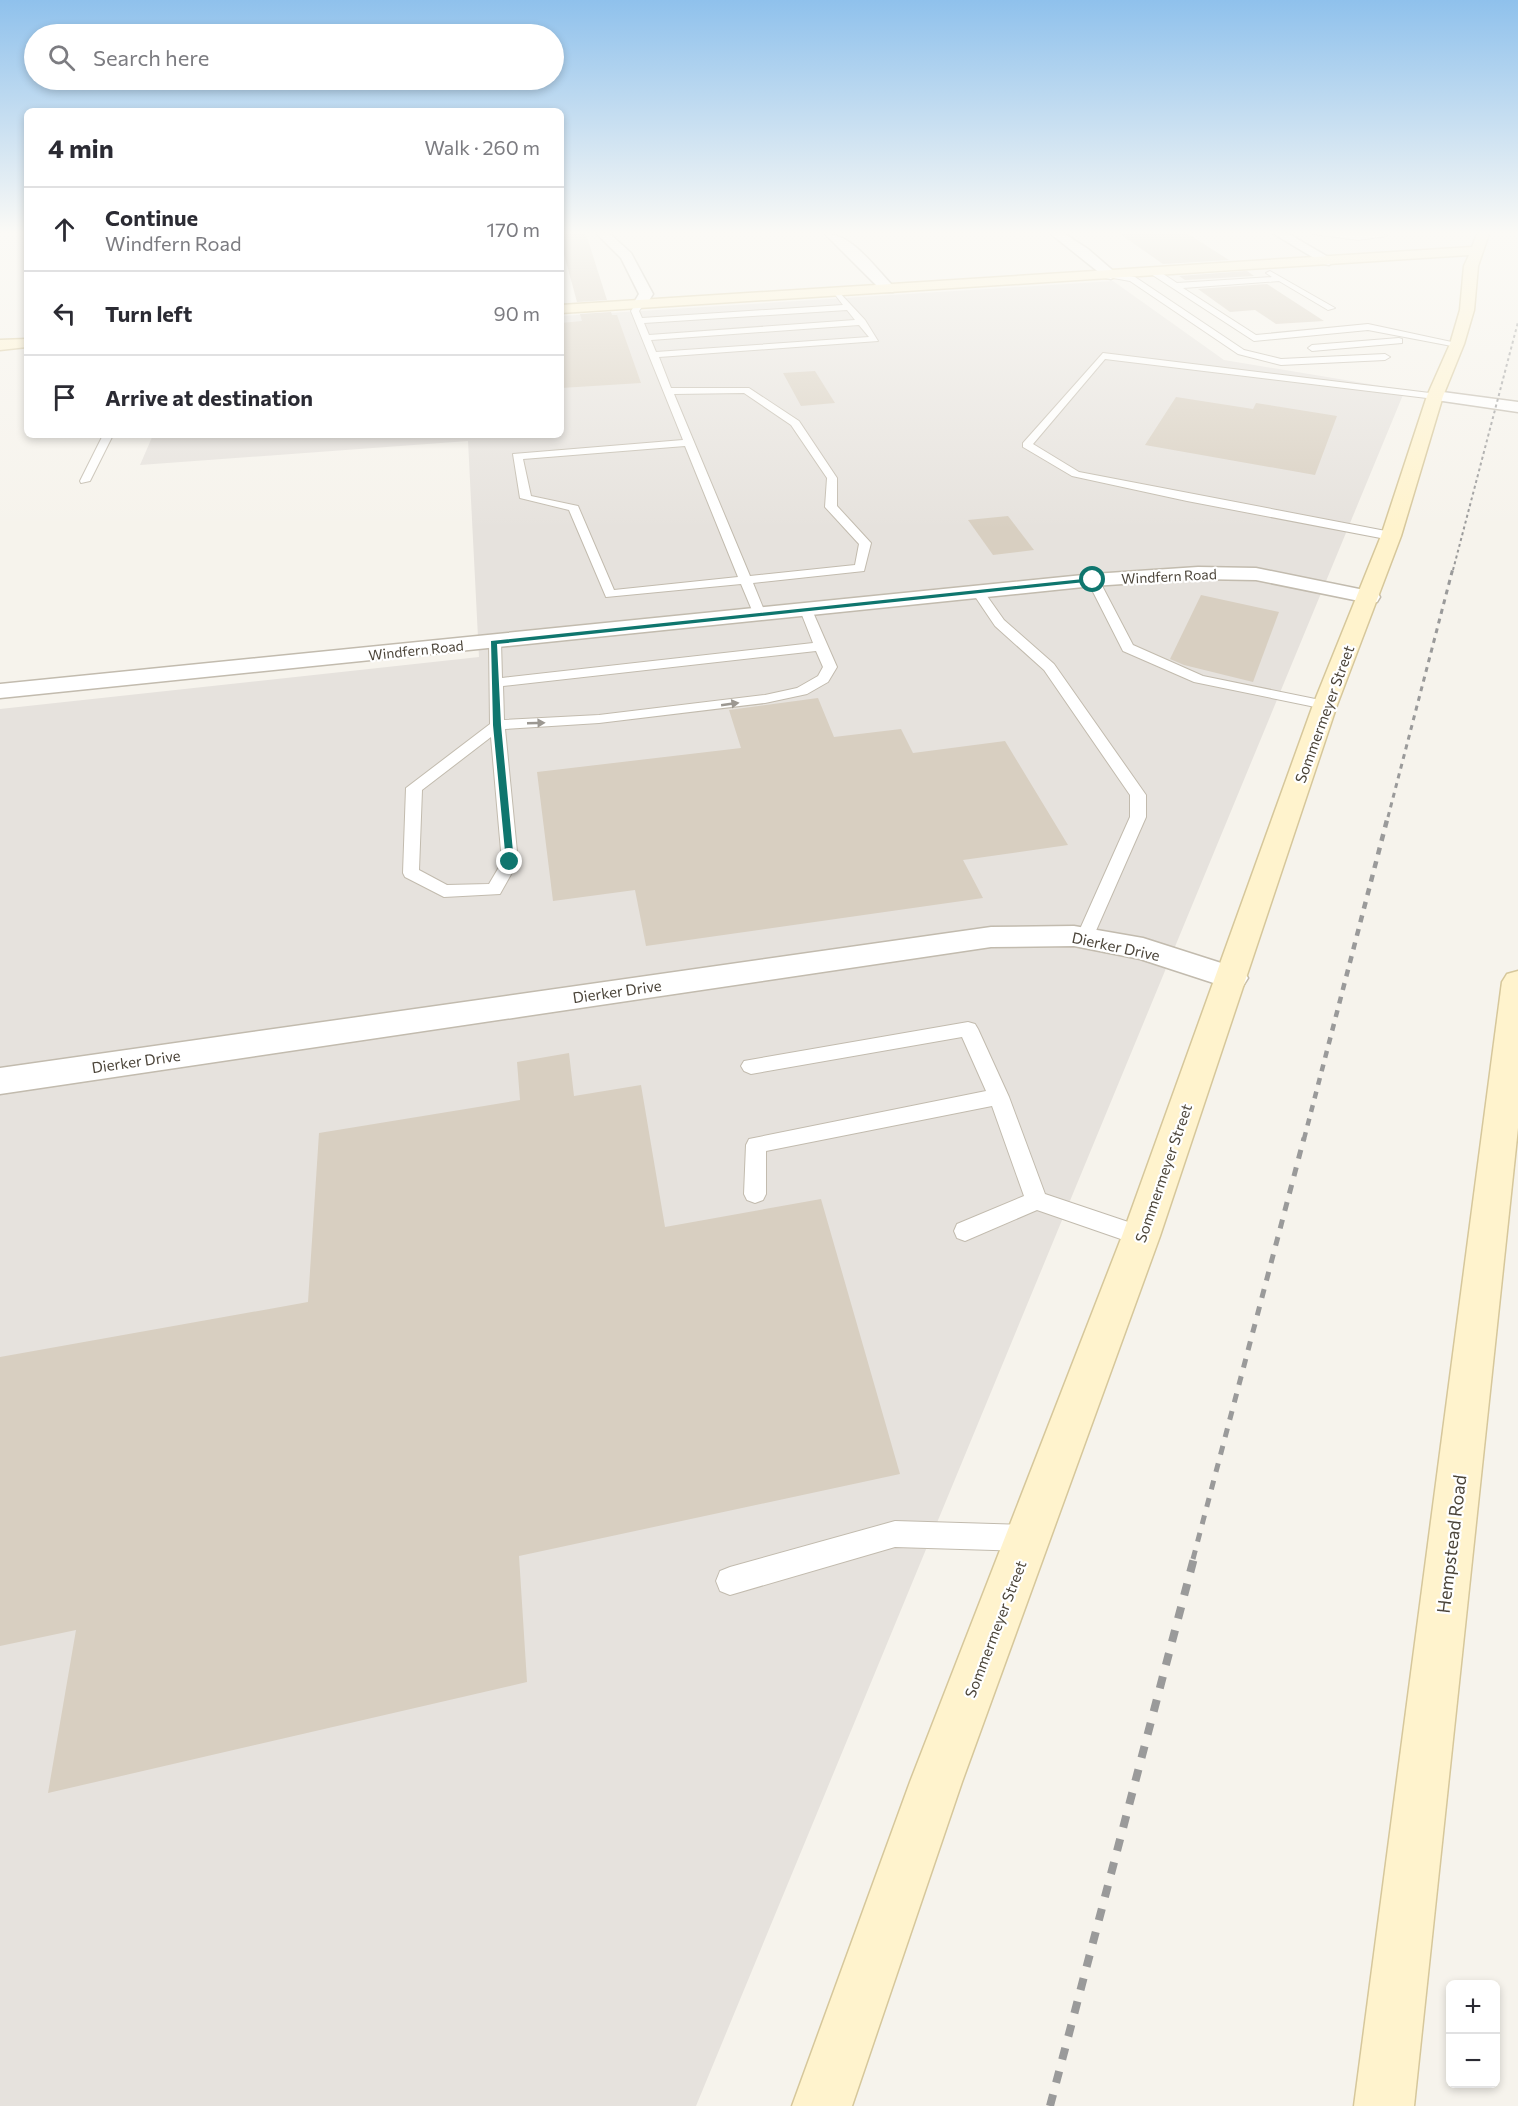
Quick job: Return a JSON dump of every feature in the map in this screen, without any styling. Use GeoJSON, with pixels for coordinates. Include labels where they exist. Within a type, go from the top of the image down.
{"type":"FeatureCollection","features":[{"type":"Feature","properties":{"kind":"street","name":"Sommermeyer Street"},"geometry":{"type":"LineString","coordinates":[[822,2106],[936,1782],[1141,1236],[1325,705],[1369,597],[1391,536],[1435,396],[1460,332]]}},
{"type":"Feature","properties":{"kind":"street"},"geometry":{"type":"LineString","coordinates":[[0,345],[24,343]]}},
{"type":"Feature","properties":{"kind":"street"},"geometry":{"type":"LineString","coordinates":[[1435,396],[1518,407]]}},
{"type":"Feature","properties":{"kind":"street","name":"Windfern Road"},"geometry":{"type":"LineString","coordinates":[[0,692],[1093,580],[1198,573],[1256,574],[1369,597]]}},
{"type":"Feature","properties":{"kind":"street","name":"Dierker Drive"},"geometry":{"type":"LineString","coordinates":[[0,1081],[991,937],[1085,938],[1143,949],[1232,978]]}},
{"type":"Feature","properties":{"kind":"street","name":"Hempstead Road"},"geometry":{"type":"LineString","coordinates":[[1384,2106],[1509,1138],[1518,982]]}},
{"type":"Feature","properties":{"kind":"lane"},"geometry":{"type":"LineString","coordinates":[[644,332],[760,615]]}},
{"type":"Feature","properties":{"kind":"lane"},"geometry":{"type":"LineString","coordinates":[[646,338],[723,332]]}},
{"type":"Feature","properties":{"kind":"lane"},"geometry":{"type":"LineString","coordinates":[[653,354],[875,339],[870,332]]}},
{"type":"Feature","properties":{"kind":"lane"},"geometry":{"type":"LineString","coordinates":[[1211,332],[1240,352],[1281,362],[1385,357]]}},
{"type":"Feature","properties":{"kind":"lane"},"geometry":{"type":"LineString","coordinates":[[1245,332],[1254,338],[1313,332]]}},
{"type":"Feature","properties":{"kind":"lane"},"geometry":{"type":"LineString","coordinates":[[1391,332],[1457,344]]}},
{"type":"Feature","properties":{"kind":"lane"},"geometry":{"type":"LineString","coordinates":[[1296,349],[1421,339]]}},
{"type":"Feature","properties":{"kind":"lane"},"geometry":{"type":"LineString","coordinates":[[1240,352],[1273,351]]}},
{"type":"Feature","properties":{"kind":"lane"},"geometry":{"type":"LineString","coordinates":[[1391,536],[1187,498],[1076,474],[1027,445],[1103,356],[1435,396]]}},
{"type":"Feature","properties":{"kind":"lane"},"geometry":{"type":"LineString","coordinates":[[668,391],[746,390],[795,423],[832,478],[831,507],[865,543],[860,568],[610,594],[574,508],[526,498],[518,456],[689,443]]}},
{"type":"Feature","properties":{"kind":"lane"},"geometry":{"type":"LineString","coordinates":[[85,481],[106,438]]}},
{"type":"Feature","properties":{"kind":"lane"},"geometry":{"type":"LineString","coordinates":[[1093,580],[1128,648],[1199,679],[1325,705]]}},
{"type":"Feature","properties":{"kind":"lane"},"geometry":{"type":"LineString","coordinates":[[978,592],[991,614],[1036,651],[1049,667],[1138,795],[1138,817],[1085,938]]}},
{"type":"Feature","properties":{"kind":"lane"},"geometry":{"type":"LineString","coordinates":[[494,642],[497,725],[510,862],[494,890],[444,891],[411,873],[414,788],[497,725],[670,712],[765,699],[802,691],[823,679],[830,667],[806,610]]}},
{"type":"Feature","properties":{"kind":"lane"},"geometry":{"type":"LineString","coordinates":[[496,683],[822,646]]}},
{"type":"Feature","properties":{"kind":"lane"},"geometry":{"type":"LineString","coordinates":[[751,1066],[969,1029],[999,1096],[1036,1200]]}},
{"type":"Feature","properties":{"kind":"lane"},"geometry":{"type":"LineString","coordinates":[[755,1194],[756,1145],[999,1096]]}},
{"type":"Feature","properties":{"kind":"lane"},"geometry":{"type":"LineString","coordinates":[[965,1231],[1036,1200],[1141,1236]]}},
{"type":"Feature","properties":{"kind":"lane"},"geometry":{"type":"LineString","coordinates":[[730,1581],[895,1534],[1029,1538]]}},
{"type":"Feature","properties":{"kind":"shaded area"},"geometry":{"type":"Polygon","coordinates":[[[564,332],[1185,332],[1224,360],[1405,390],[696,2106],[0,2106],[0,709],[479,657],[468,441],[140,465],[152,438],[564,438],[564,332]]]}},
{"type":"Feature","properties":{"kind":"building"},"geometry":{"type":"Polygon","coordinates":[[[564,332],[623,332],[641,383],[564,388],[564,332]]]}},
{"type":"Feature","properties":{"kind":"building"},"geometry":{"type":"Polygon","coordinates":[[[815,371],[835,403],[801,406],[783,373],[815,371]]]}},
{"type":"Feature","properties":{"kind":"building"},"geometry":{"type":"Polygon","coordinates":[[[1176,397],[1253,409],[1256,403],[1337,416],[1315,475],[1145,445],[1176,397]]]}},
{"type":"Feature","properties":{"kind":"building"},"geometry":{"type":"Polygon","coordinates":[[[1008,516],[1034,550],[993,555],[968,520],[1008,516]]]}},
{"type":"Feature","properties":{"kind":"building"},"geometry":{"type":"Polygon","coordinates":[[[1201,595],[1279,612],[1253,682],[1184,665],[1170,659],[1201,595]]]}},
{"type":"Feature","properties":{"kind":"building"},"geometry":{"type":"Polygon","coordinates":[[[818,698],[834,737],[901,729],[913,753],[1005,741],[1068,845],[963,860],[983,898],[646,946],[635,890],[553,901],[537,772],[741,748],[729,710],[818,698]]]}},
{"type":"Feature","properties":{"kind":"building"},"geometry":{"type":"Polygon","coordinates":[[[569,1053],[574,1096],[641,1085],[665,1227],[821,1199],[900,1474],[519,1556],[527,1682],[48,1793],[76,1630],[0,1646],[0,1357],[308,1302],[319,1133],[520,1100],[517,1062],[569,1053]]]}},
{"type":"Feature","properties":{"kind":"railway"},"geometry":{"type":"LineString","coordinates":[[1453,570],[1515,332]]}},
{"type":"Feature","properties":{"kind":"railway"},"geometry":{"type":"LineString","coordinates":[[1388,817],[1453,568]]}},
{"type":"Feature","properties":{"kind":"railway"},"geometry":{"type":"LineString","coordinates":[[1304,1139],[1388,816]]}},
{"type":"Feature","properties":{"kind":"railway"},"geometry":{"type":"LineString","coordinates":[[1193,1559],[1304,1138]]}},
{"type":"Feature","properties":{"kind":"railway"},"geometry":{"type":"LineString","coordinates":[[1050,2106],[1194,1558]]}},
{"type":"Feature","properties":{"kind":"route"},"geometry":{"type":"LineString","coordinates":[[510,862],[497,725],[494,642],[1093,580]]}}]}
